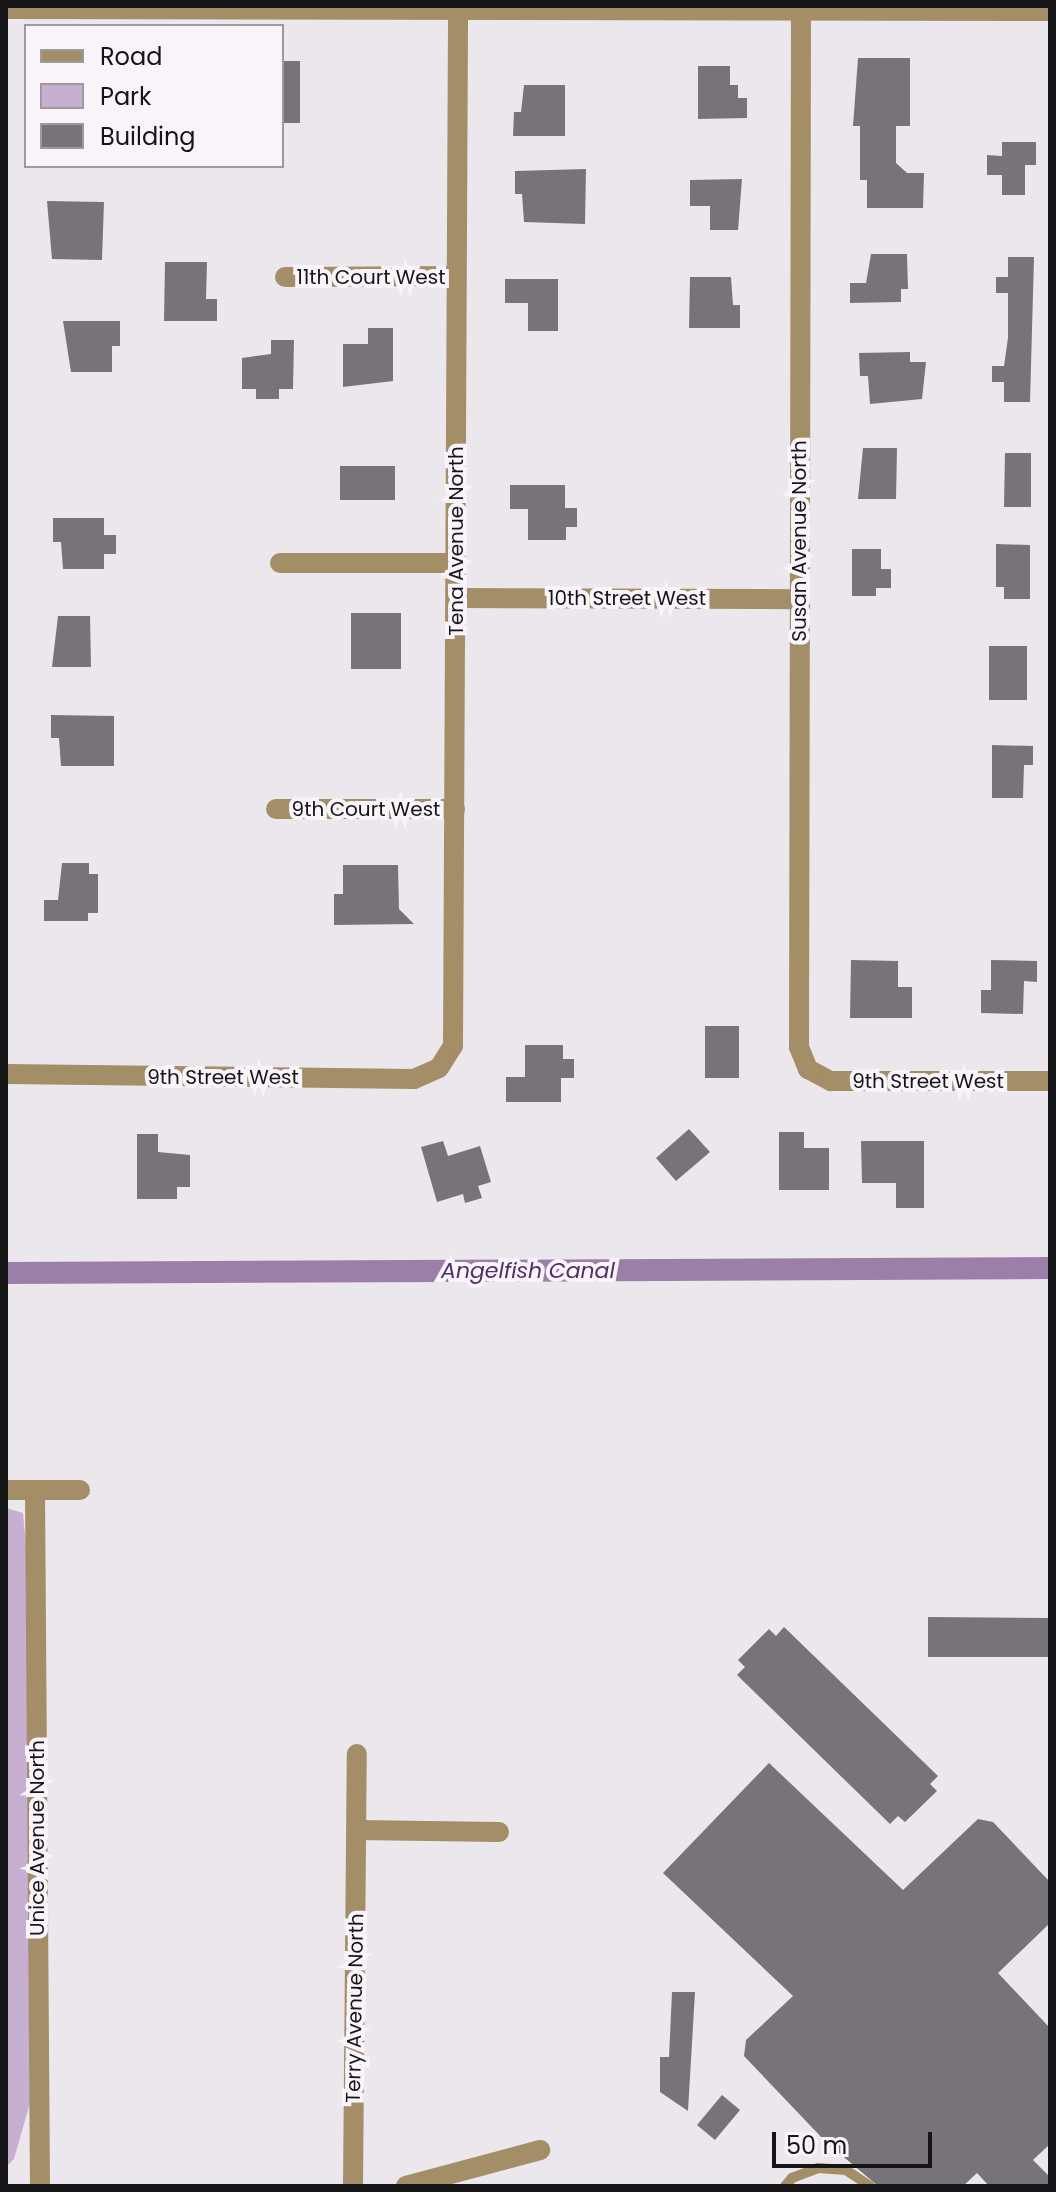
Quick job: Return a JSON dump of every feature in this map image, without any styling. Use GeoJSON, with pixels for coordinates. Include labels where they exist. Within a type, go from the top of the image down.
{"type":"FeatureCollection","features":[{"type":"Feature","properties":{"kind":"street"},"geometry":{"type":"LineString","coordinates":[[6,9],[754,8],[801,11],[1050,11]]}},
{"type":"Feature","properties":{"kind":"street","name":"Tena Avenue North"},"geometry":{"type":"LineString","coordinates":[[439,1068],[453,1046],[458,10]]}},
{"type":"Feature","properties":{"kind":"street","name":"Susan Avenue North"},"geometry":{"type":"LineString","coordinates":[[801,11],[797,971],[799,1047],[808,1069]]}},
{"type":"Feature","properties":{"kind":"street","name":"11th Court West"},"geometry":{"type":"LineString","coordinates":[[285,277],[456,276]]}},
{"type":"Feature","properties":{"kind":"street"},"geometry":{"type":"LineString","coordinates":[[280,563],[456,563]]}},
{"type":"Feature","properties":{"kind":"street","name":"10th Street West"},"geometry":{"type":"LineString","coordinates":[[457,598],[798,599]]}},
{"type":"Feature","properties":{"kind":"street","name":"9th Court West"},"geometry":{"type":"LineString","coordinates":[[276,809],[455,809]]}},
{"type":"Feature","properties":{"kind":"street","name":"9th Street West"},"geometry":{"type":"LineString","coordinates":[[6,1074],[414,1079],[439,1068]]}},
{"type":"Feature","properties":{"kind":"street","name":"9th Street West"},"geometry":{"type":"LineString","coordinates":[[808,1069],[831,1081],[1050,1081]]}},
{"type":"Feature","properties":{"kind":"street"},"geometry":{"type":"LineString","coordinates":[[6,1490],[80,1490]]}},
{"type":"Feature","properties":{"kind":"street","name":"Unice Avenue North"},"geometry":{"type":"LineString","coordinates":[[35,1490],[40,2186]]}},
{"type":"Feature","properties":{"kind":"street","name":"Terry Avenue North"},"geometry":{"type":"LineString","coordinates":[[353,2186],[357,1754]]}},
{"type":"Feature","properties":{"kind":"street"},"geometry":{"type":"LineString","coordinates":[[357,1830],[499,1832]]}},
{"type":"Feature","properties":{"kind":"street"},"geometry":{"type":"LineString","coordinates":[[406,2186],[540,2150]]}},
{"type":"Feature","properties":{"kind":"lane"},"geometry":{"type":"LineString","coordinates":[[785,2186],[792,2178],[818,2168],[846,2170],[870,2186]]}},
{"type":"Feature","properties":{"kind":"green space"},"geometry":{"type":"Polygon","coordinates":[[[6,1508],[23,1513],[27,1557],[30,2103],[14,2159],[6,2167],[6,1508]]]}},
{"type":"Feature","properties":{"kind":"building"},"geometry":{"type":"Polygon","coordinates":[[[858,58],[910,58],[910,126],[896,126],[896,163],[907,173],[924,173],[923,208],[867,208],[867,180],[860,180],[860,126],[853,126],[858,58]]]}},
{"type":"Feature","properties":{"kind":"building"},"geometry":{"type":"Polygon","coordinates":[[[284,61],[300,61],[300,123],[284,123],[284,61]]]}},
{"type":"Feature","properties":{"kind":"building"},"geometry":{"type":"Polygon","coordinates":[[[698,66],[730,66],[730,85],[738,85],[738,98],[747,98],[747,118],[698,119],[698,66]]]}},
{"type":"Feature","properties":{"kind":"building"},"geometry":{"type":"Polygon","coordinates":[[[524,85],[565,85],[565,136],[513,136],[514,112],[521,112],[524,85]]]}},
{"type":"Feature","properties":{"kind":"building"},"geometry":{"type":"Polygon","coordinates":[[[1002,142],[1036,142],[1036,165],[1025,165],[1025,195],[1002,195],[1002,175],[987,175],[987,155],[1002,156],[1002,142]]]}},
{"type":"Feature","properties":{"kind":"building"},"geometry":{"type":"Polygon","coordinates":[[[586,169],[585,224],[524,222],[522,194],[515,194],[515,171],[586,169]]]}},
{"type":"Feature","properties":{"kind":"building"},"geometry":{"type":"Polygon","coordinates":[[[742,179],[738,230],[710,230],[710,206],[690,206],[690,180],[742,179]]]}},
{"type":"Feature","properties":{"kind":"building"},"geometry":{"type":"Polygon","coordinates":[[[47,201],[104,202],[102,260],[52,259],[47,201]]]}},
{"type":"Feature","properties":{"kind":"building"},"geometry":{"type":"Polygon","coordinates":[[[871,254],[907,254],[908,289],[901,289],[901,302],[850,303],[850,283],[866,283],[871,254]]]}},
{"type":"Feature","properties":{"kind":"building"},"geometry":{"type":"Polygon","coordinates":[[[1008,257],[1034,257],[1030,402],[1004,402],[1004,382],[992,382],[992,366],[1004,366],[1008,338],[1008,293],[996,293],[996,277],[1008,277],[1008,257]]]}},
{"type":"Feature","properties":{"kind":"building"},"geometry":{"type":"Polygon","coordinates":[[[165,262],[207,262],[206,299],[217,299],[217,321],[164,321],[165,262]]]}},
{"type":"Feature","properties":{"kind":"building"},"geometry":{"type":"Polygon","coordinates":[[[690,277],[731,277],[733,305],[740,305],[740,328],[689,328],[690,277]]]}},
{"type":"Feature","properties":{"kind":"building"},"geometry":{"type":"Polygon","coordinates":[[[505,279],[558,279],[558,331],[528,331],[528,303],[505,303],[505,279]]]}},
{"type":"Feature","properties":{"kind":"building"},"geometry":{"type":"Polygon","coordinates":[[[63,321],[120,321],[120,346],[112,346],[112,372],[71,372],[63,321]]]}},
{"type":"Feature","properties":{"kind":"building"},"geometry":{"type":"Polygon","coordinates":[[[368,328],[393,328],[393,381],[343,387],[343,344],[368,344],[368,328]]]}},
{"type":"Feature","properties":{"kind":"building"},"geometry":{"type":"Polygon","coordinates":[[[271,340],[294,340],[293,389],[279,389],[279,399],[256,399],[256,389],[242,389],[242,358],[271,354],[271,340]]]}},
{"type":"Feature","properties":{"kind":"building"},"geometry":{"type":"Polygon","coordinates":[[[910,352],[910,362],[926,362],[922,399],[870,404],[868,376],[860,376],[859,353],[910,352]]]}},
{"type":"Feature","properties":{"kind":"building"},"geometry":{"type":"Polygon","coordinates":[[[863,448],[897,448],[896,499],[858,499],[863,448]]]}},
{"type":"Feature","properties":{"kind":"building"},"geometry":{"type":"Polygon","coordinates":[[[1005,453],[1031,453],[1031,507],[1004,507],[1005,453]]]}},
{"type":"Feature","properties":{"kind":"building"},"geometry":{"type":"Polygon","coordinates":[[[340,466],[395,466],[395,500],[340,500],[340,466]]]}},
{"type":"Feature","properties":{"kind":"building"},"geometry":{"type":"Polygon","coordinates":[[[510,485],[565,485],[565,508],[577,508],[577,527],[566,527],[566,540],[528,540],[528,509],[510,509],[510,485]]]}},
{"type":"Feature","properties":{"kind":"building"},"geometry":{"type":"Polygon","coordinates":[[[53,518],[104,518],[104,535],[116,535],[116,554],[104,554],[104,569],[63,569],[61,542],[53,542],[53,518]]]}},
{"type":"Feature","properties":{"kind":"building"},"geometry":{"type":"Polygon","coordinates":[[[996,544],[1030,545],[1030,599],[1004,599],[1004,587],[996,587],[996,544]]]}},
{"type":"Feature","properties":{"kind":"building"},"geometry":{"type":"Polygon","coordinates":[[[852,549],[881,549],[881,569],[891,569],[891,588],[876,588],[876,596],[852,596],[852,549]]]}},
{"type":"Feature","properties":{"kind":"building"},"geometry":{"type":"Polygon","coordinates":[[[351,613],[401,613],[401,669],[351,669],[351,613]]]}},
{"type":"Feature","properties":{"kind":"building"},"geometry":{"type":"Polygon","coordinates":[[[58,616],[90,616],[91,667],[52,667],[58,616]]]}},
{"type":"Feature","properties":{"kind":"building"},"geometry":{"type":"Polygon","coordinates":[[[989,646],[1027,646],[1027,700],[989,700],[989,646]]]}},
{"type":"Feature","properties":{"kind":"building"},"geometry":{"type":"Polygon","coordinates":[[[51,715],[114,716],[114,766],[61,766],[59,738],[51,738],[51,715]]]}},
{"type":"Feature","properties":{"kind":"building"},"geometry":{"type":"Polygon","coordinates":[[[992,745],[1033,746],[1033,765],[1024,765],[1023,798],[992,798],[992,745]]]}},
{"type":"Feature","properties":{"kind":"building"},"geometry":{"type":"Polygon","coordinates":[[[62,863],[89,863],[89,874],[98,874],[98,913],[88,913],[88,921],[44,921],[44,900],[58,900],[62,863]]]}},
{"type":"Feature","properties":{"kind":"building"},"geometry":{"type":"Polygon","coordinates":[[[343,865],[398,865],[399,909],[414,924],[334,925],[334,894],[343,894],[343,865]]]}},
{"type":"Feature","properties":{"kind":"building"},"geometry":{"type":"Polygon","coordinates":[[[851,960],[898,961],[898,987],[912,987],[912,1018],[850,1018],[851,960]]]}},
{"type":"Feature","properties":{"kind":"building"},"geometry":{"type":"Polygon","coordinates":[[[991,960],[1037,961],[1037,982],[1024,981],[1023,1014],[981,1013],[981,990],[991,990],[991,960]]]}},
{"type":"Feature","properties":{"kind":"building"},"geometry":{"type":"Polygon","coordinates":[[[705,1026],[739,1026],[739,1078],[705,1078],[705,1026]]]}},
{"type":"Feature","properties":{"kind":"building"},"geometry":{"type":"Polygon","coordinates":[[[525,1045],[563,1045],[563,1059],[574,1059],[574,1078],[561,1078],[561,1102],[506,1102],[506,1077],[525,1077],[525,1045]]]}},
{"type":"Feature","properties":{"kind":"building"},"geometry":{"type":"Polygon","coordinates":[[[689,1129],[710,1152],[676,1181],[656,1158],[689,1129]]]}},
{"type":"Feature","properties":{"kind":"building"},"geometry":{"type":"Polygon","coordinates":[[[779,1132],[804,1132],[804,1148],[829,1148],[829,1190],[779,1190],[779,1132]]]}},
{"type":"Feature","properties":{"kind":"building"},"geometry":{"type":"Polygon","coordinates":[[[137,1134],[158,1134],[158,1152],[190,1155],[190,1187],[177,1187],[177,1199],[137,1199],[137,1134]]]}},
{"type":"Feature","properties":{"kind":"building"},"geometry":{"type":"Polygon","coordinates":[[[443,1141],[448,1156],[480,1146],[491,1182],[478,1186],[482,1198],[465,1203],[463,1194],[437,1202],[421,1147],[443,1141]]]}},
{"type":"Feature","properties":{"kind":"building"},"geometry":{"type":"Polygon","coordinates":[[[861,1141],[924,1141],[924,1208],[896,1208],[896,1183],[862,1183],[861,1141]]]}},
{"type":"Feature","properties":{"kind":"building"},"geometry":{"type":"Polygon","coordinates":[[[928,1617],[1050,1618],[1050,1657],[928,1657],[928,1617]]]}},
{"type":"Feature","properties":{"kind":"building"},"geometry":{"type":"Polygon","coordinates":[[[784,1627],[938,1776],[930,1784],[937,1791],[905,1822],[898,1816],[890,1824],[737,1675],[745,1667],[738,1660],[769,1629],[776,1636],[784,1627]]]}},
{"type":"Feature","properties":{"kind":"building"},"geometry":{"type":"Polygon","coordinates":[[[769,1763],[903,1890],[978,1819],[993,1822],[1050,1882],[1050,1923],[998,1973],[1050,2028],[1050,2144],[1033,2160],[1050,2177],[1050,2186],[989,2186],[977,2173],[963,2186],[878,2186],[825,2141],[744,2056],[746,2040],[793,1996],[663,1873],[769,1763]]]}},
{"type":"Feature","properties":{"kind":"building"},"geometry":{"type":"Polygon","coordinates":[[[672,1992],[695,1992],[688,2111],[660,2092],[660,2057],[669,2057],[672,1992]]]}},
{"type":"Feature","properties":{"kind":"building"},"geometry":{"type":"Polygon","coordinates":[[[722,2095],[740,2110],[715,2140],[697,2125],[722,2095]]]}},
{"type":"Feature","properties":{"kind":"waterway","name":"Angelfish Canal"},"geometry":{"type":"LineString","coordinates":[[6,1273],[1050,1268]]}}]}
